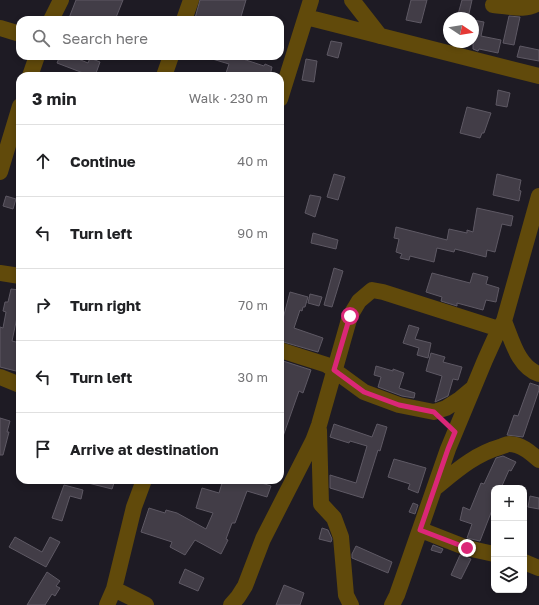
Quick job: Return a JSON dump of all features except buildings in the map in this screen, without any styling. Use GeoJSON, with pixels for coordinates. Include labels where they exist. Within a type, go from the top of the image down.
{"type":"FeatureCollection","features":[{"type":"Feature","properties":{"kind":"street"},"geometry":{"type":"LineString","coordinates":[[53,16],[61,0]]}},
{"type":"Feature","properties":{"kind":"street"},"geometry":{"type":"LineString","coordinates":[[185,16],[191,0]]}},
{"type":"Feature","properties":{"kind":"street"},"geometry":{"type":"LineString","coordinates":[[284,86],[311,0]]}},
{"type":"Feature","properties":{"kind":"street"},"geometry":{"type":"LineString","coordinates":[[352,0],[380,36]]}},
{"type":"Feature","properties":{"kind":"street"},"geometry":{"type":"LineString","coordinates":[[493,5],[526,8],[535,6],[539,2]]}},
{"type":"Feature","properties":{"kind":"street"},"geometry":{"type":"LineString","coordinates":[[306,17],[539,76]]}},
{"type":"Feature","properties":{"kind":"street"},"geometry":{"type":"LineString","coordinates":[[0,28],[16,33]]}},
{"type":"Feature","properties":{"kind":"street"},"geometry":{"type":"LineString","coordinates":[[31,72],[35,60]]}},
{"type":"Feature","properties":{"kind":"street"},"geometry":{"type":"LineString","coordinates":[[165,72],[170,60]]}},
{"type":"Feature","properties":{"kind":"street"},"geometry":{"type":"LineString","coordinates":[[0,172],[3,148],[16,116]]}},
{"type":"Feature","properties":{"kind":"street"},"geometry":{"type":"LineString","coordinates":[[392,605],[397,595],[455,432],[501,325],[539,196]]}},
{"type":"Feature","properties":{"kind":"street"},"geometry":{"type":"LineString","coordinates":[[0,273],[16,275]]}},
{"type":"Feature","properties":{"kind":"street"},"geometry":{"type":"LineString","coordinates":[[231,605],[245,586],[263,538],[313,441],[319,425],[350,316],[359,301],[372,290],[384,292],[501,325],[521,360],[529,370],[539,374]]}},
{"type":"Feature","properties":{"kind":"street"},"geometry":{"type":"LineString","coordinates":[[284,351],[321,363],[334,370],[364,392],[399,405],[434,412],[446,408],[473,388]]}},
{"type":"Feature","properties":{"kind":"street"},"geometry":{"type":"LineString","coordinates":[[0,377],[16,383]]}},
{"type":"Feature","properties":{"kind":"street"},"geometry":{"type":"LineString","coordinates":[[434,412],[455,432]]}},
{"type":"Feature","properties":{"kind":"street"},"geometry":{"type":"LineString","coordinates":[[319,425],[321,504],[334,518],[341,537],[346,595],[351,605]]}},
{"type":"Feature","properties":{"kind":"street"},"geometry":{"type":"LineString","coordinates":[[435,488],[467,462],[490,450],[509,444],[529,451],[539,460]]}},
{"type":"Feature","properties":{"kind":"street"},"geometry":{"type":"LineString","coordinates":[[107,605],[114,589],[134,507],[143,484]]}},
{"type":"Feature","properties":{"kind":"street"},"geometry":{"type":"LineString","coordinates":[[420,530],[467,548],[491,553]]}},
{"type":"Feature","properties":{"kind":"street"},"geometry":{"type":"LineString","coordinates":[[527,563],[539,568]]}},
{"type":"Feature","properties":{"kind":"street"},"geometry":{"type":"LineString","coordinates":[[114,589],[146,605]]}},
{"type":"Feature","properties":{"kind":"route"},"geometry":{"type":"LineString","coordinates":[[350,316],[334,370],[364,392],[399,405],[434,412],[455,432],[420,530],[467,548]]}}]}
